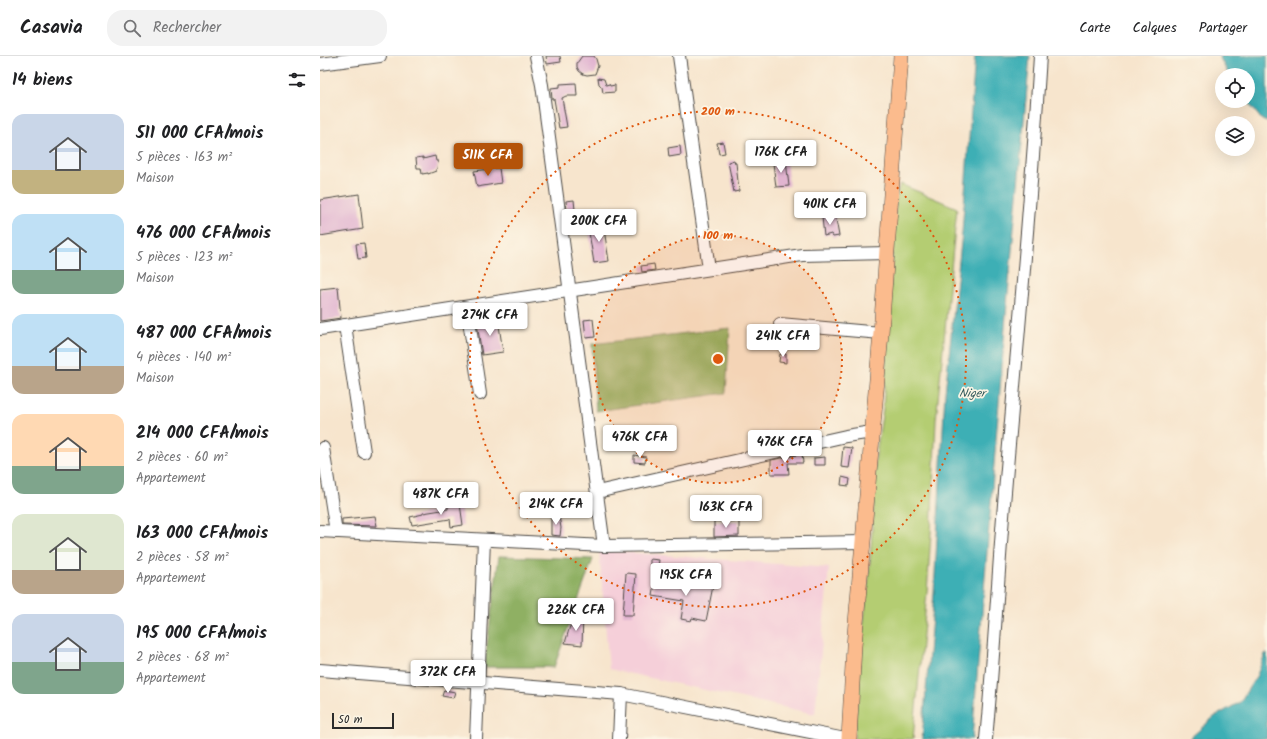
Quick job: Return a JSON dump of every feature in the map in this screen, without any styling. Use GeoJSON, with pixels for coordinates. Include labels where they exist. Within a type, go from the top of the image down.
{"type":"FeatureCollection","features":[{"type":"Feature","properties":{"kind":"main road"},"geometry":{"type":"LineString","coordinates":[[849,739],[854,646],[881,333],[902,56]]}},
{"type":"Feature","properties":{"kind":"street"},"geometry":{"type":"LineString","coordinates":[[320,64],[380,56]]}},
{"type":"Feature","properties":{"kind":"street"},"geometry":{"type":"LineString","coordinates":[[536,56],[542,85],[604,546]]}},
{"type":"Feature","properties":{"kind":"street"},"geometry":{"type":"LineString","coordinates":[[679,56],[709,270]]}},
{"type":"Feature","properties":{"kind":"street"},"geometry":{"type":"LineString","coordinates":[[986,739],[1005,485],[1034,149],[1040,56]]}},
{"type":"Feature","properties":{"kind":"street"},"geometry":{"type":"LineString","coordinates":[[320,329],[802,255],[887,253]]}},
{"type":"Feature","properties":{"kind":"street"},"geometry":{"type":"LineString","coordinates":[[467,307],[480,394]]}},
{"type":"Feature","properties":{"kind":"street"},"geometry":{"type":"LineString","coordinates":[[780,324],[881,333]]}},
{"type":"Feature","properties":{"kind":"street"},"geometry":{"type":"LineString","coordinates":[[345,325],[364,452]]}},
{"type":"Feature","properties":{"kind":"street"},"geometry":{"type":"LineString","coordinates":[[596,492],[846,436],[872,432]]}},
{"type":"Feature","properties":{"kind":"street"},"geometry":{"type":"LineString","coordinates":[[323,448],[336,532]]}},
{"type":"Feature","properties":{"kind":"street"},"geometry":{"type":"LineString","coordinates":[[320,531],[604,546],[863,542]]}},
{"type":"Feature","properties":{"kind":"street"},"geometry":{"type":"LineString","coordinates":[[476,739],[484,540]]}},
{"type":"Feature","properties":{"kind":"street"},"geometry":{"type":"LineString","coordinates":[[320,670],[621,694],[845,739]]}},
{"type":"Feature","properties":{"kind":"street"},"geometry":{"type":"LineString","coordinates":[[618,739],[621,694]]}},
{"type":"Feature","properties":{"kind":"shaded area"},"geometry":{"type":"Polygon","coordinates":[[[599,550],[829,568],[815,714],[609,669],[599,550]]]}},
{"type":"Feature","properties":{"kind":"green space"},"geometry":{"type":"Polygon","coordinates":[[[900,184],[957,208],[936,420],[927,592],[913,739],[854,739],[861,647],[869,576],[874,504],[875,462],[883,409],[896,199],[900,184]]]}},
{"type":"Feature","properties":{"kind":"green space"},"geometry":{"type":"Polygon","coordinates":[[[730,328],[726,393],[596,411],[592,344],[730,328]]]}},
{"type":"Feature","properties":{"kind":"green space"},"geometry":{"type":"Polygon","coordinates":[[[499,556],[593,559],[554,667],[484,667],[499,556]]]}},
{"type":"Feature","properties":{"kind":"water","name":"Niger"},"geometry":{"type":"Polygon","coordinates":[[[975,56],[1030,56],[1006,315],[972,739],[922,739],[934,593],[945,393],[962,233],[975,56]]]}},
{"type":"Feature","properties":{"kind":"water"},"geometry":{"type":"Polygon","coordinates":[[[1219,56],[1267,56],[1267,122],[1262,120],[1253,108],[1255,108],[1255,68],[1225,68],[1219,56]]]}},
{"type":"Feature","properties":{"kind":"water"},"geometry":{"type":"Polygon","coordinates":[[[1267,653],[1267,739],[1189,739],[1214,717],[1240,702],[1257,675],[1265,654],[1267,653]]]}},
{"type":"Feature","properties":{"kind":"building"},"geometry":{"type":"Polygon","coordinates":[[[546,56],[560,56],[561,62],[547,64],[546,56]]]}},
{"type":"Feature","properties":{"kind":"building"},"geometry":{"type":"Polygon","coordinates":[[[582,56],[594,56],[598,66],[595,74],[587,75],[579,71],[577,63],[582,56]]]}},
{"type":"Feature","properties":{"kind":"building"},"geometry":{"type":"Polygon","coordinates":[[[598,78],[604,79],[606,85],[615,85],[615,92],[603,93],[598,78]]]}},
{"type":"Feature","properties":{"kind":"building"},"geometry":{"type":"Polygon","coordinates":[[[576,83],[577,96],[566,96],[562,98],[567,127],[559,128],[551,88],[560,87],[560,84],[576,83]]]}},
{"type":"Feature","properties":{"kind":"building"},"geometry":{"type":"Polygon","coordinates":[[[723,142],[725,153],[719,154],[717,143],[723,142]]]}},
{"type":"Feature","properties":{"kind":"building"},"geometry":{"type":"Polygon","coordinates":[[[680,146],[681,155],[669,157],[668,148],[680,146]]]}},
{"type":"Feature","properties":{"kind":"building"},"geometry":{"type":"Polygon","coordinates":[[[435,156],[436,161],[438,161],[436,171],[428,174],[422,174],[421,168],[417,168],[416,158],[423,157],[423,159],[435,156]]]}},
{"type":"Feature","properties":{"kind":"building"},"geometry":{"type":"Polygon","coordinates":[[[734,160],[736,163],[739,191],[734,192],[728,162],[734,160]]]}},
{"type":"Feature","properties":{"kind":"building"},"geometry":{"type":"Polygon","coordinates":[[[786,161],[789,186],[776,187],[773,163],[786,161]]]}},
{"type":"Feature","properties":{"kind":"building"},"geometry":{"type":"Polygon","coordinates":[[[499,168],[501,183],[477,187],[474,171],[499,168]]]}},
{"type":"Feature","properties":{"kind":"building"},"geometry":{"type":"Polygon","coordinates":[[[359,194],[363,229],[320,236],[320,200],[359,194]]]}},
{"type":"Feature","properties":{"kind":"building"},"geometry":{"type":"Polygon","coordinates":[[[574,200],[575,210],[567,211],[566,201],[574,200]]]}},
{"type":"Feature","properties":{"kind":"building"},"geometry":{"type":"Polygon","coordinates":[[[835,214],[839,236],[833,237],[831,234],[824,236],[822,217],[835,214]]]}},
{"type":"Feature","properties":{"kind":"building"},"geometry":{"type":"Polygon","coordinates":[[[603,223],[609,261],[594,263],[588,226],[603,223]]]}},
{"type":"Feature","properties":{"kind":"building"},"geometry":{"type":"Polygon","coordinates":[[[364,243],[366,258],[358,259],[356,244],[364,243]]]}},
{"type":"Feature","properties":{"kind":"building"},"geometry":{"type":"Polygon","coordinates":[[[654,264],[655,270],[642,272],[641,266],[654,264]]]}},
{"type":"Feature","properties":{"kind":"building"},"geometry":{"type":"Polygon","coordinates":[[[338,287],[341,318],[320,321],[320,289],[338,287]]]}},
{"type":"Feature","properties":{"kind":"building"},"geometry":{"type":"Polygon","coordinates":[[[498,319],[503,352],[482,355],[477,323],[498,319]]]}},
{"type":"Feature","properties":{"kind":"building"},"geometry":{"type":"Polygon","coordinates":[[[593,319],[595,337],[586,338],[584,320],[593,319]]]}},
{"type":"Feature","properties":{"kind":"building"},"geometry":{"type":"Polygon","coordinates":[[[780,354],[786,354],[786,363],[779,362],[780,354]]]}},
{"type":"Feature","properties":{"kind":"building"},"geometry":{"type":"Polygon","coordinates":[[[768,432],[769,440],[757,442],[756,434],[768,432]]]}},
{"type":"Feature","properties":{"kind":"building"},"geometry":{"type":"Polygon","coordinates":[[[843,447],[852,448],[849,468],[841,467],[843,447]]]}},
{"type":"Feature","properties":{"kind":"building"},"geometry":{"type":"Polygon","coordinates":[[[802,454],[803,463],[788,463],[789,474],[771,474],[771,460],[802,454]]]}},
{"type":"Feature","properties":{"kind":"building"},"geometry":{"type":"Polygon","coordinates":[[[634,455],[646,457],[645,463],[634,462],[634,455]]]}},
{"type":"Feature","properties":{"kind":"building"},"geometry":{"type":"Polygon","coordinates":[[[825,457],[825,465],[814,465],[814,458],[825,457]]]}},
{"type":"Feature","properties":{"kind":"building"},"geometry":{"type":"Polygon","coordinates":[[[842,477],[850,479],[849,486],[841,485],[842,477]]]}},
{"type":"Feature","properties":{"kind":"building"},"geometry":{"type":"Polygon","coordinates":[[[460,504],[463,525],[451,527],[450,519],[412,525],[410,517],[423,513],[448,509],[448,506],[460,504]]]}},
{"type":"Feature","properties":{"kind":"building"},"geometry":{"type":"Polygon","coordinates":[[[375,516],[377,526],[342,525],[342,519],[375,516]]]}},
{"type":"Feature","properties":{"kind":"building"},"geometry":{"type":"Polygon","coordinates":[[[559,516],[561,528],[560,536],[551,535],[551,517],[559,516]]]}},
{"type":"Feature","properties":{"kind":"building"},"geometry":{"type":"Polygon","coordinates":[[[714,521],[739,521],[739,536],[714,537],[714,521]]]}},
{"type":"Feature","properties":{"kind":"building"},"geometry":{"type":"Polygon","coordinates":[[[650,559],[659,560],[658,566],[650,566],[650,559]]]}},
{"type":"Feature","properties":{"kind":"building"},"geometry":{"type":"Polygon","coordinates":[[[626,573],[636,574],[633,615],[623,615],[626,573]]]}},
{"type":"Feature","properties":{"kind":"building"},"geometry":{"type":"Polygon","coordinates":[[[656,577],[713,586],[706,621],[692,618],[691,621],[681,619],[684,601],[653,596],[656,577]]]}},
{"type":"Feature","properties":{"kind":"building"},"geometry":{"type":"Polygon","coordinates":[[[575,615],[583,616],[582,645],[565,643],[570,626],[575,627],[575,615]]]}},
{"type":"Feature","properties":{"kind":"building"},"geometry":{"type":"Polygon","coordinates":[[[444,690],[455,692],[453,698],[442,696],[444,690]]]}}]}
